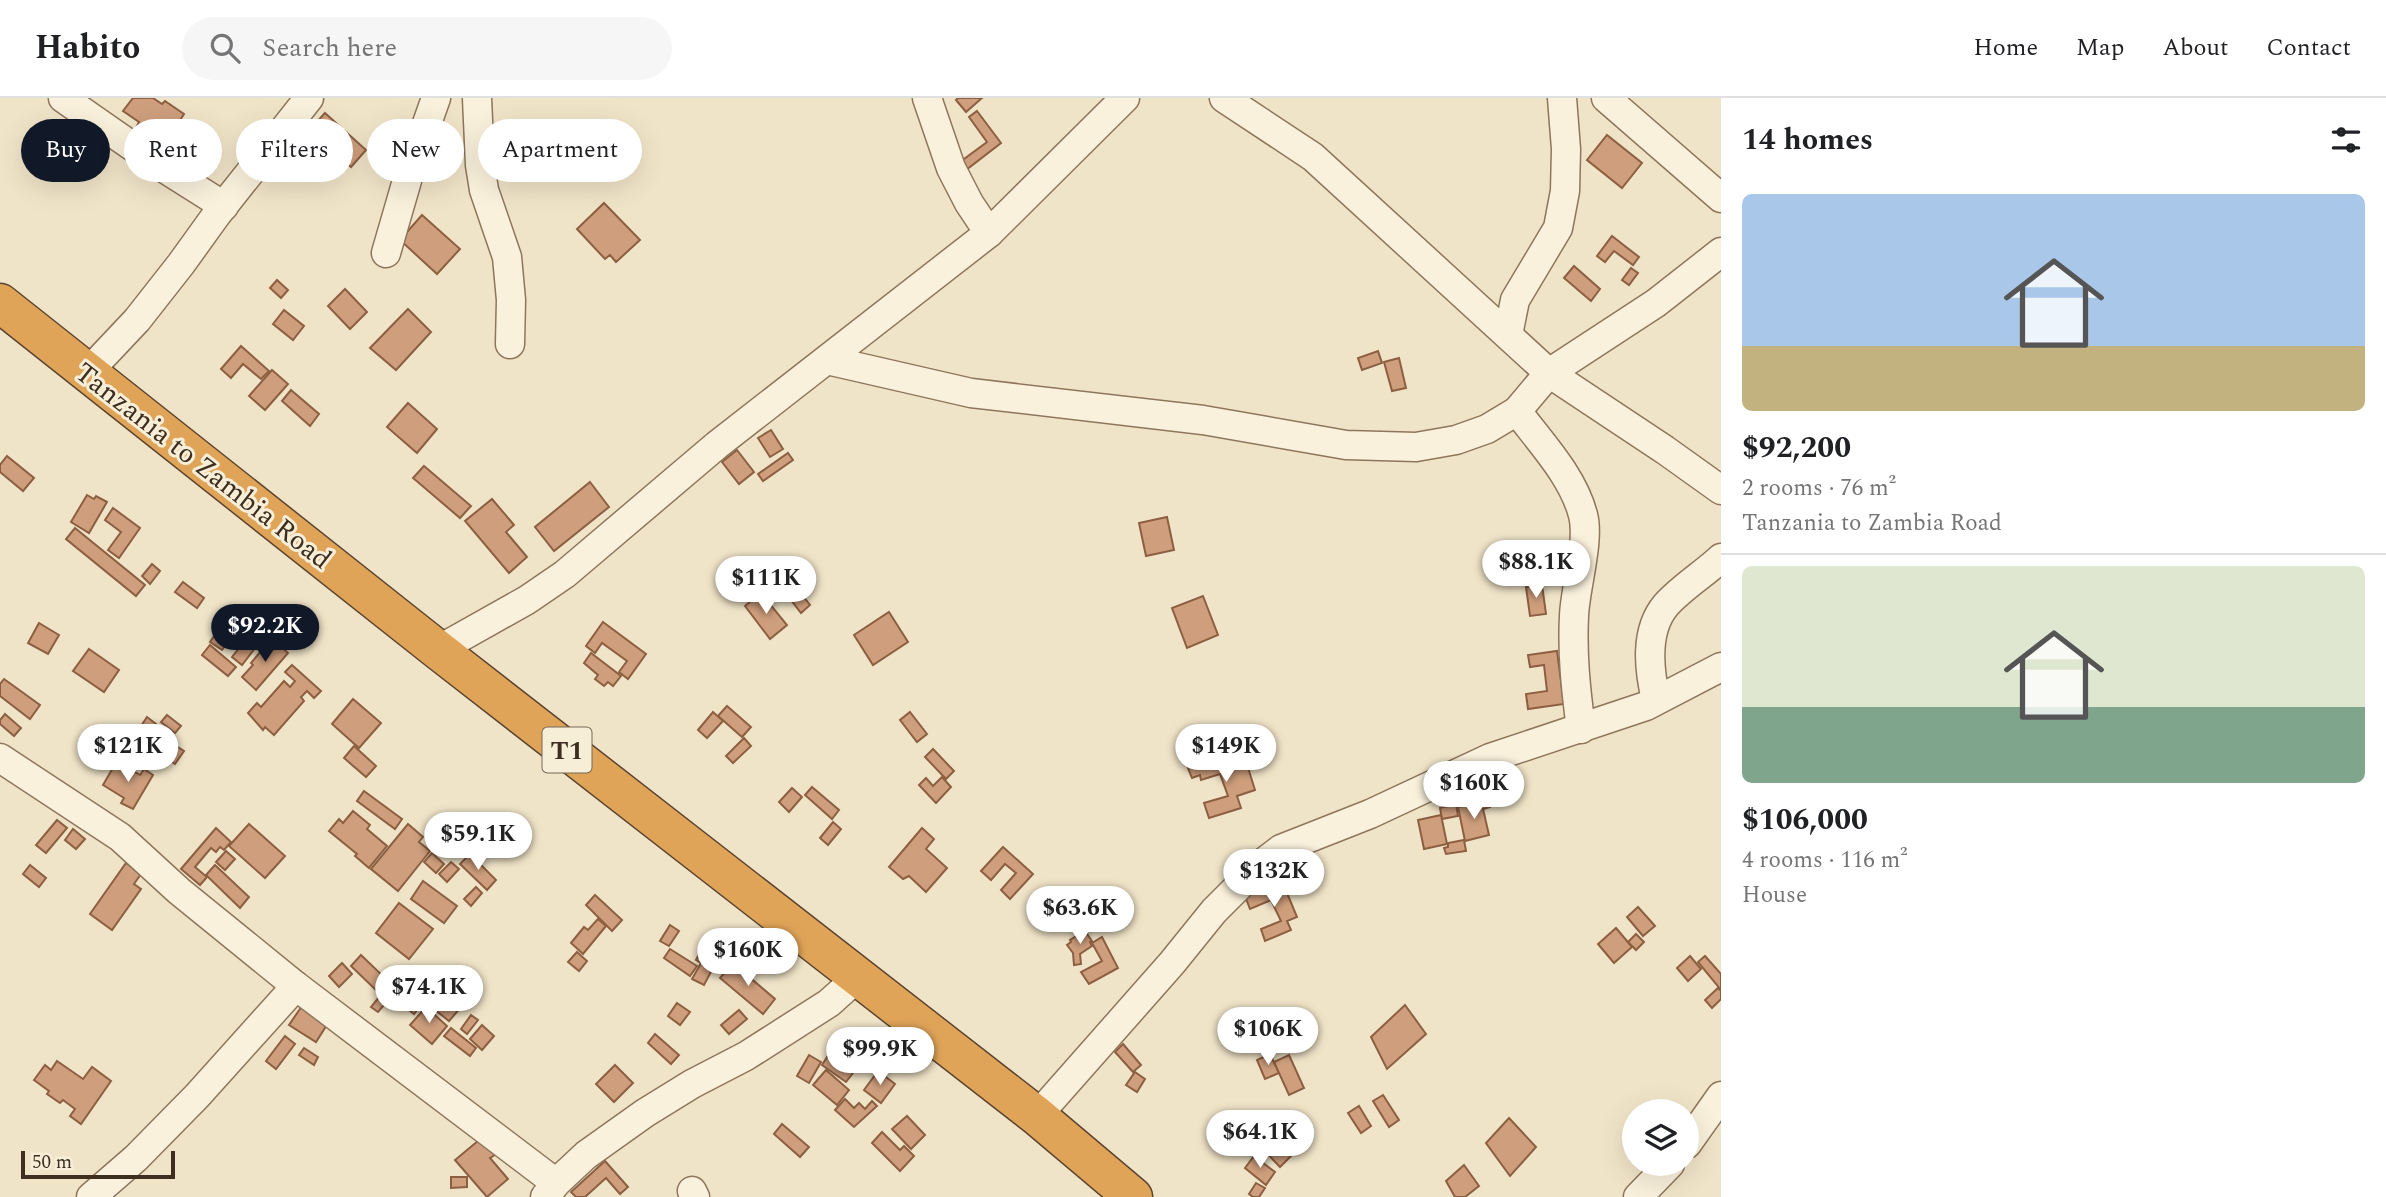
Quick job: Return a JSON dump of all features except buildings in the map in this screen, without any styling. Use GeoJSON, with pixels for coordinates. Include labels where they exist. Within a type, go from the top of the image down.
{"type":"FeatureCollection","features":[{"type":"Feature","properties":{"kind":"highway","name":"Tanzania to Zambia Road"},"geometry":{"type":"LineString","coordinates":[[0,303],[438,650],[1037,1116],[1133,1197]]}},
{"type":"Feature","properties":{"kind":"street"},"geometry":{"type":"LineString","coordinates":[[63,98],[159,165],[224,206]]}},
{"type":"Feature","properties":{"kind":"street"},"geometry":{"type":"LineString","coordinates":[[87,373],[136,320],[309,98]]}},
{"type":"Feature","properties":{"kind":"street"},"geometry":{"type":"LineString","coordinates":[[386,253],[408,177],[436,98]]}},
{"type":"Feature","properties":{"kind":"street"},"geometry":{"type":"LineString","coordinates":[[477,98],[479,155],[484,190],[507,257],[511,300],[509,344]]}},
{"type":"Feature","properties":{"kind":"street"},"geometry":{"type":"LineString","coordinates":[[928,98],[951,167],[969,203],[989,233]]}},
{"type":"Feature","properties":{"kind":"street"},"geometry":{"type":"LineString","coordinates":[[438,650],[527,600],[565,574],[717,446],[989,233],[1125,98]]}},
{"type":"Feature","properties":{"kind":"street"},"geometry":{"type":"LineString","coordinates":[[1224,98],[1313,157],[1549,373],[1665,450],[1721,491]]}},
{"type":"Feature","properties":{"kind":"street"},"geometry":{"type":"LineString","coordinates":[[1508,335],[1515,300],[1558,228],[1565,191],[1566,149],[1562,98]]}},
{"type":"Feature","properties":{"kind":"street"},"geometry":{"type":"LineString","coordinates":[[1606,98],[1721,198]]}},
{"type":"Feature","properties":{"kind":"street"},"geometry":{"type":"LineString","coordinates":[[827,360],[971,393],[1203,420],[1346,445],[1416,447],[1456,440],[1487,429],[1517,411],[1549,373],[1656,303],[1721,252]]}},
{"type":"Feature","properties":{"kind":"street"},"geometry":{"type":"LineString","coordinates":[[1517,411],[1575,491],[1584,518],[1584,540],[1574,614],[1573,662],[1581,729]]}},
{"type":"Feature","properties":{"kind":"street"},"geometry":{"type":"LineString","coordinates":[[1656,700],[1650,674],[1650,644],[1657,620],[1666,606],[1721,558]]}},
{"type":"Feature","properties":{"kind":"street"},"geometry":{"type":"LineString","coordinates":[[1037,1116],[1214,911],[1259,865],[1281,849],[1370,814],[1490,758],[1581,729],[1656,700],[1721,667]]}},
{"type":"Feature","properties":{"kind":"street"},"geometry":{"type":"LineString","coordinates":[[0,758],[120,837],[179,891],[550,1190],[586,1155],[645,1113],[692,1084],[746,1056],[829,1003],[859,976]]}},
{"type":"Feature","properties":{"kind":"street"},"geometry":{"type":"LineString","coordinates":[[92,1197],[136,1158],[197,1096],[296,986]]}},
{"type":"Feature","properties":{"kind":"street"},"geometry":{"type":"LineString","coordinates":[[1699,1127],[1721,1096]]}},
{"type":"Feature","properties":{"kind":"street"},"geometry":{"type":"LineString","coordinates":[[1638,1197],[1658,1176]]}}]}
